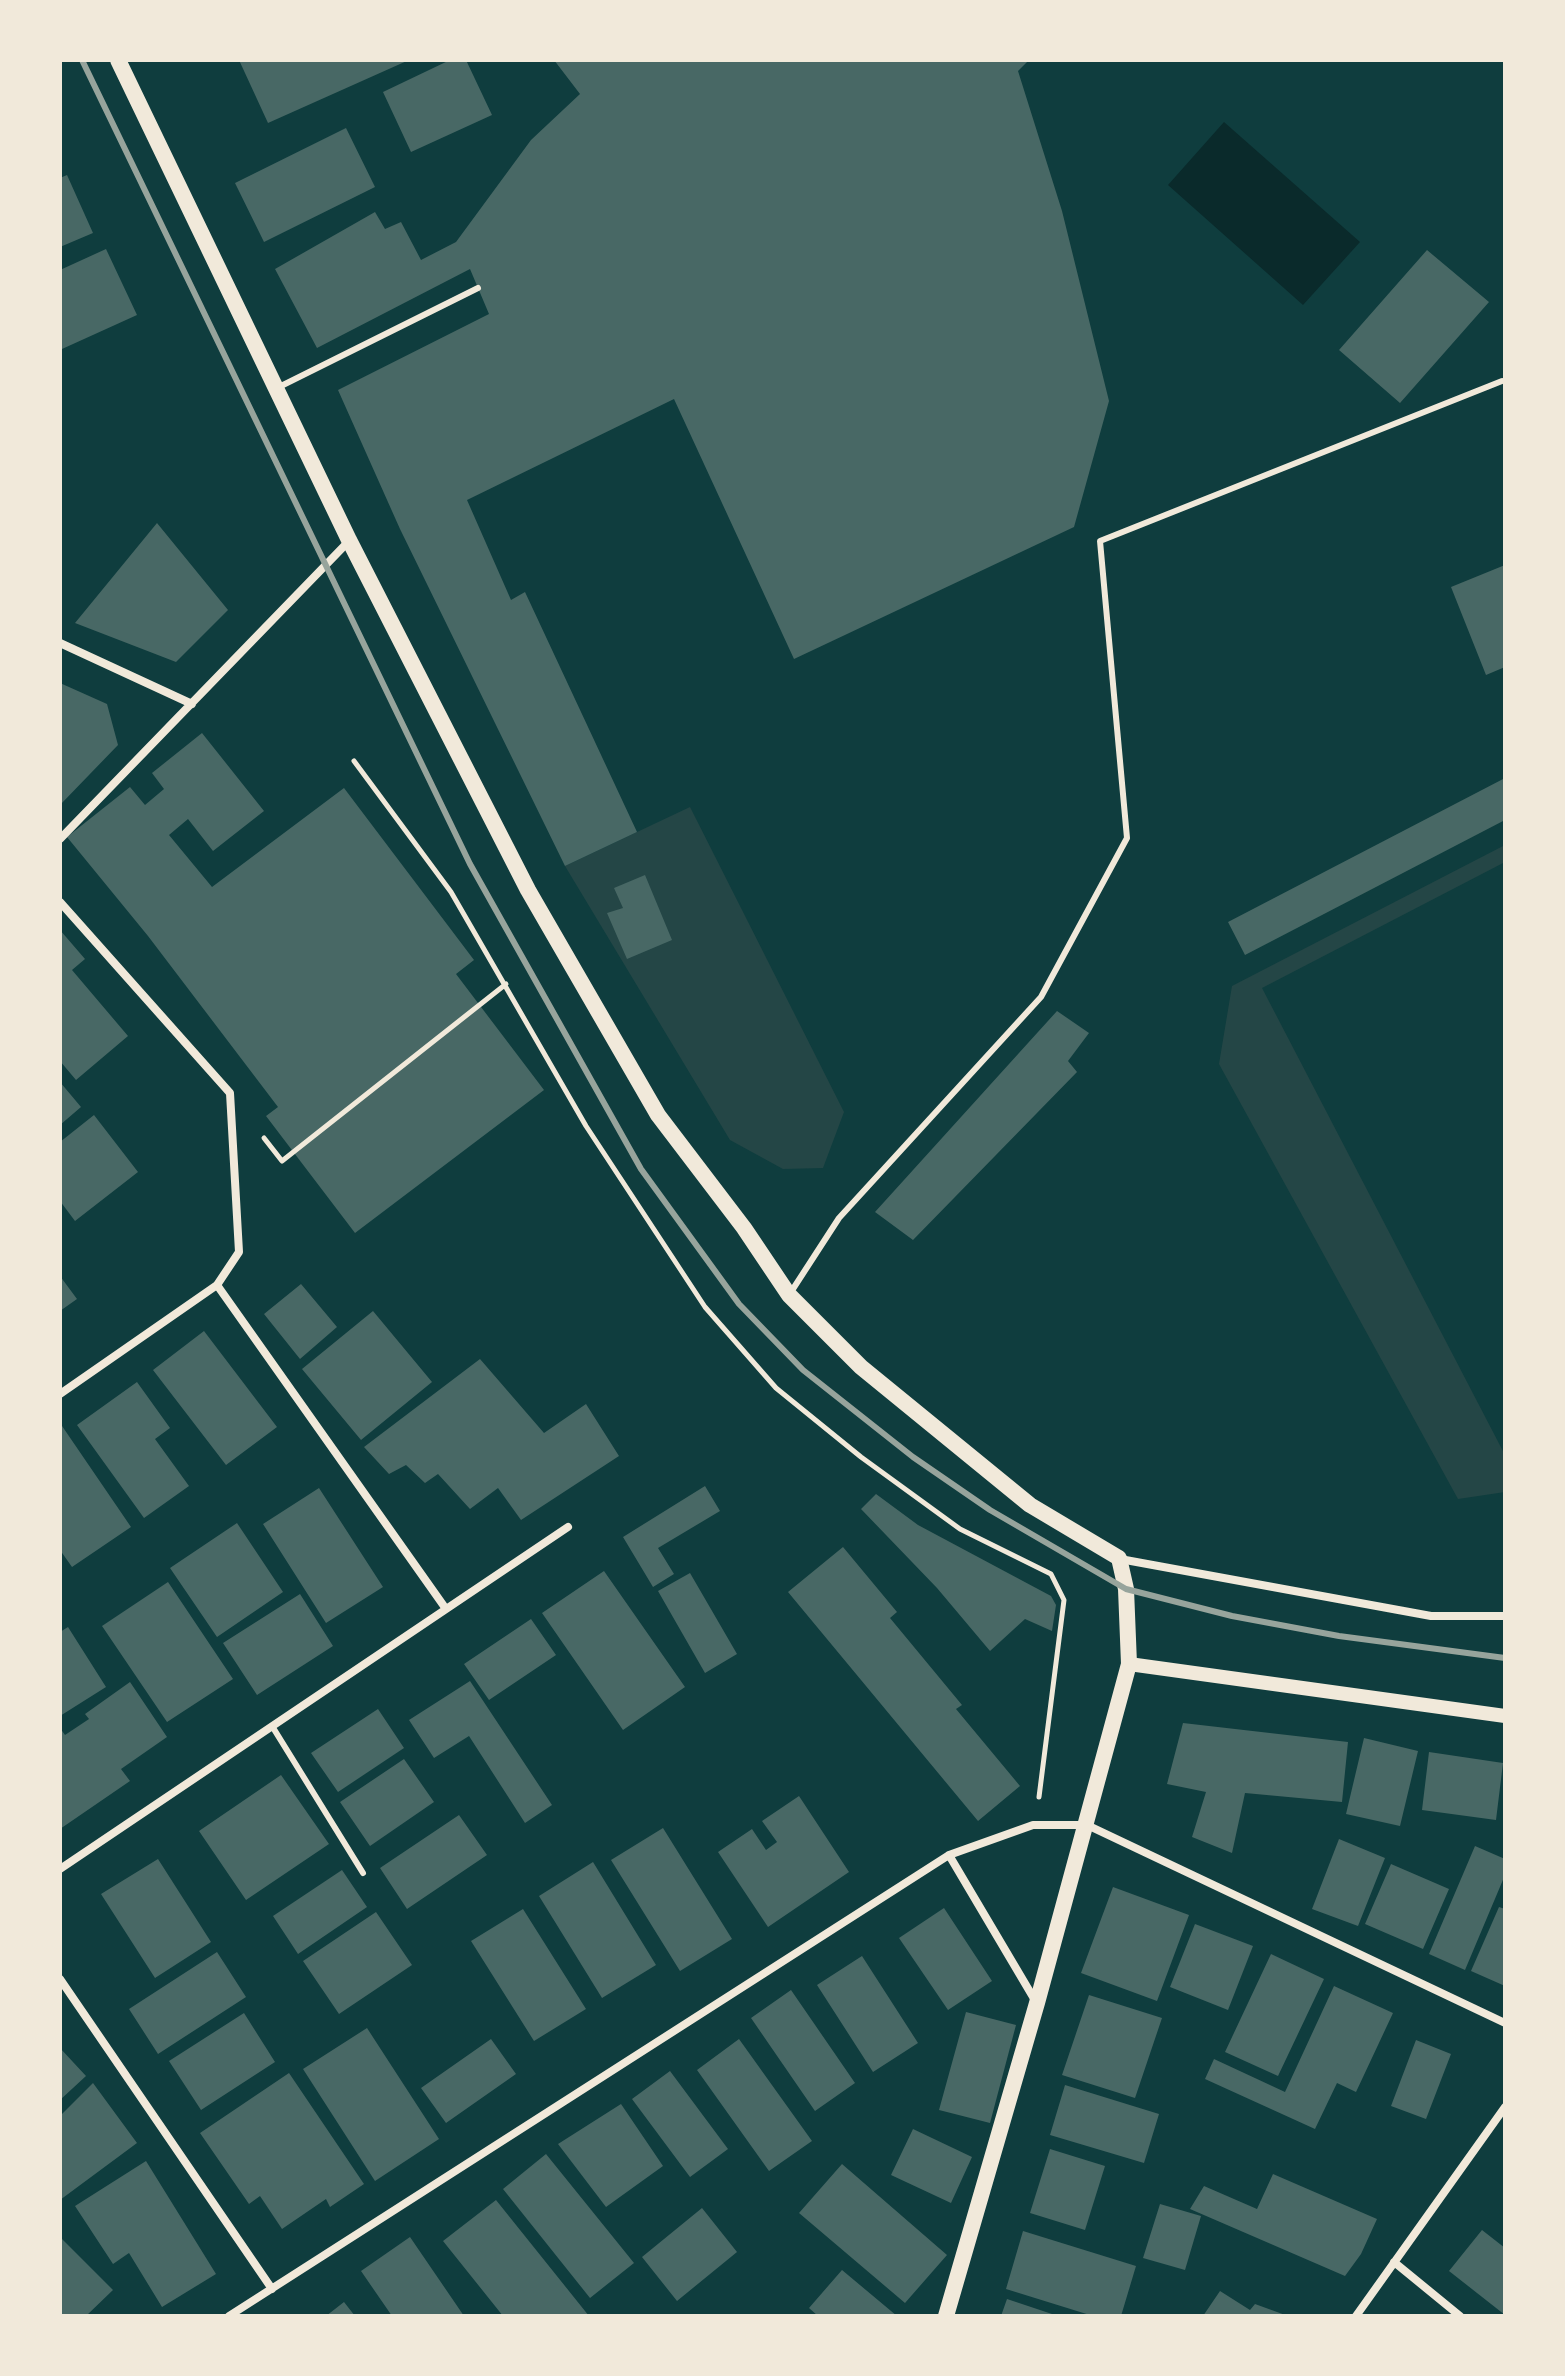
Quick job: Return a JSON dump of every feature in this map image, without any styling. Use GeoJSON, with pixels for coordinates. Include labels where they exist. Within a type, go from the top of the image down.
{"type":"FeatureCollection","features":[{"type":"Feature","properties":{"kind":"main road"},"geometry":{"type":"LineString","coordinates":[[118,60],[349,540],[528,890],[658,1115],[744,1228],[789,1295],[861,1367],[1030,1505],[1119,1558],[1126,1589],[1129,1664],[1087,1825],[946,2316]]}},
{"type":"Feature","properties":{"kind":"street"},"geometry":{"type":"LineString","coordinates":[[60,839],[349,540]]}},
{"type":"Feature","properties":{"kind":"street"},"geometry":{"type":"LineString","coordinates":[[60,643],[192,704]]}},
{"type":"Feature","properties":{"kind":"street"},"geometry":{"type":"LineString","coordinates":[[60,902],[230,1093],[239,1252],[217,1285],[60,1394]]}},
{"type":"Feature","properties":{"kind":"street"},"geometry":{"type":"LineString","coordinates":[[217,1285],[446,1609]]}},
{"type":"Feature","properties":{"kind":"street"},"geometry":{"type":"LineString","coordinates":[[60,1869],[568,1527]]}},
{"type":"Feature","properties":{"kind":"street"},"geometry":{"type":"LineString","coordinates":[[1119,1558],[1431,1616],[1505,1616]]}},
{"type":"Feature","properties":{"kind":"street"},"geometry":{"type":"LineString","coordinates":[[1129,1664],[1505,1716]]}},
{"type":"Feature","properties":{"kind":"street"},"geometry":{"type":"LineString","coordinates":[[229,2316],[949,1855],[1033,1825],[1087,1825],[1505,2023]]}},
{"type":"Feature","properties":{"kind":"street"},"geometry":{"type":"LineString","coordinates":[[949,1855],[1037,2003]]}},
{"type":"Feature","properties":{"kind":"street"},"geometry":{"type":"LineString","coordinates":[[60,1979],[272,2289]]}},
{"type":"Feature","properties":{"kind":"street"},"geometry":{"type":"LineString","coordinates":[[1356,2316],[1505,2107]]}},
{"type":"Feature","properties":{"kind":"street"},"geometry":{"type":"LineString","coordinates":[[1394,2262],[1460,2316]]}},
{"type":"Feature","properties":{"kind":"lane"},"geometry":{"type":"LineString","coordinates":[[276,389],[478,288]]}},
{"type":"Feature","properties":{"kind":"lane"},"geometry":{"type":"LineString","coordinates":[[789,1295],[839,1218],[1041,997],[1127,838],[1100,541],[1502,381]]}},
{"type":"Feature","properties":{"kind":"lane"},"geometry":{"type":"LineString","coordinates":[[272,1726],[363,1873]]}},
{"type":"Feature","properties":{"kind":"path"},"geometry":{"type":"LineString","coordinates":[[354,761],[451,892],[586,1126],[652,1221],[705,1307],[776,1388],[960,1529],[1051,1574],[1064,1600],[1045,1767],[1033,1825]]}},
{"type":"Feature","properties":{"kind":"path"},"geometry":{"type":"LineString","coordinates":[[230,1093],[282,1161],[506,984]]}},
{"type":"Feature","properties":{"kind":"shaded area"},"geometry":{"type":"Polygon","coordinates":[[[1224,122],[1360,242],[1303,305],[1168,185],[1224,122]]]}},
{"type":"Feature","properties":{"kind":"shaded area"},"geometry":{"type":"Polygon","coordinates":[[[690,807],[844,1112],[823,1168],[783,1169],[730,1140],[565,866],[690,807]]]}},
{"type":"Feature","properties":{"kind":"shaded area"},"geometry":{"type":"Polygon","coordinates":[[[1505,845],[1505,862],[1262,988],[1505,1455],[1505,1492],[1458,1499],[1219,1064],[1232,986],[1505,845]]]}},
{"type":"Feature","properties":{"kind":"building"},"geometry":{"type":"Polygon","coordinates":[[[239,60],[409,60],[268,123],[239,60]]]}},
{"type":"Feature","properties":{"kind":"building"},"geometry":{"type":"Polygon","coordinates":[[[450,60],[466,60],[492,115],[411,152],[383,92],[450,60]]]}},
{"type":"Feature","properties":{"kind":"building"},"geometry":{"type":"Polygon","coordinates":[[[554,60],[1029,60],[1018,71],[1062,211],[1109,401],[1074,527],[794,659],[674,399],[467,500],[511,600],[525,592],[637,832],[565,866],[400,529],[338,390],[489,314],[470,269],[317,348],[275,269],[375,212],[385,229],[401,222],[421,260],[456,242],[531,140],[580,94],[554,60]]]}},
{"type":"Feature","properties":{"kind":"building"},"geometry":{"type":"Polygon","coordinates":[[[346,128],[375,187],[264,242],[235,183],[346,128]]]}},
{"type":"Feature","properties":{"kind":"building"},"geometry":{"type":"Polygon","coordinates":[[[67,175],[93,233],[60,247],[60,178],[67,175]]]}},
{"type":"Feature","properties":{"kind":"building"},"geometry":{"type":"Polygon","coordinates":[[[106,249],[137,315],[62,349],[60,270],[106,249]]]}},
{"type":"Feature","properties":{"kind":"building"},"geometry":{"type":"Polygon","coordinates":[[[1427,250],[1489,302],[1400,403],[1339,350],[1427,250]]]}},
{"type":"Feature","properties":{"kind":"building"},"geometry":{"type":"Polygon","coordinates":[[[157,523],[228,610],[176,662],[75,623],[157,523]]]}},
{"type":"Feature","properties":{"kind":"building"},"geometry":{"type":"Polygon","coordinates":[[[1505,565],[1505,667],[1486,675],[1451,587],[1505,565]]]}},
{"type":"Feature","properties":{"kind":"building"},"geometry":{"type":"Polygon","coordinates":[[[60,683],[107,704],[118,745],[60,805],[60,683]]]}},
{"type":"Feature","properties":{"kind":"building"},"geometry":{"type":"Polygon","coordinates":[[[202,733],[264,811],[213,851],[188,819],[169,835],[212,887],[344,788],[474,960],[456,974],[544,1090],[355,1233],[266,1116],[278,1107],[148,936],[67,837],[130,787],[145,805],[164,789],[152,773],[202,733]]]}},
{"type":"Feature","properties":{"kind":"building"},"geometry":{"type":"Polygon","coordinates":[[[1505,778],[1505,820],[1245,955],[1228,922],[1505,778]]]}},
{"type":"Feature","properties":{"kind":"building"},"geometry":{"type":"Polygon","coordinates":[[[645,875],[672,940],[627,959],[607,913],[623,908],[614,888],[645,875]]]}},
{"type":"Feature","properties":{"kind":"building"},"geometry":{"type":"Polygon","coordinates":[[[60,930],[85,959],[72,970],[128,1036],[76,1080],[60,1061],[60,930]]]}},
{"type":"Feature","properties":{"kind":"building"},"geometry":{"type":"Polygon","coordinates":[[[1057,1011],[1089,1033],[1068,1061],[1077,1072],[913,1240],[875,1212],[1057,1011]]]}},
{"type":"Feature","properties":{"kind":"building"},"geometry":{"type":"Polygon","coordinates":[[[60,1082],[81,1107],[60,1125],[60,1082]]]}},
{"type":"Feature","properties":{"kind":"building"},"geometry":{"type":"Polygon","coordinates":[[[94,1115],[138,1172],[75,1221],[60,1201],[60,1142],[94,1115]]]}},
{"type":"Feature","properties":{"kind":"building"},"geometry":{"type":"Polygon","coordinates":[[[60,1276],[77,1299],[60,1311],[60,1276]]]}},
{"type":"Feature","properties":{"kind":"building"},"geometry":{"type":"Polygon","coordinates":[[[301,1284],[337,1327],[300,1359],[264,1314],[301,1284]]]}},
{"type":"Feature","properties":{"kind":"building"},"geometry":{"type":"Polygon","coordinates":[[[373,1311],[432,1382],[361,1440],[302,1369],[373,1311]]]}},
{"type":"Feature","properties":{"kind":"building"},"geometry":{"type":"Polygon","coordinates":[[[204,1331],[277,1427],[226,1465],[153,1370],[204,1331]]]}},
{"type":"Feature","properties":{"kind":"building"},"geometry":{"type":"Polygon","coordinates":[[[480,1359],[544,1433],[586,1404],[619,1456],[521,1520],[498,1488],[470,1509],[438,1474],[425,1483],[406,1465],[389,1474],[364,1447],[480,1359]]]}},
{"type":"Feature","properties":{"kind":"building"},"geometry":{"type":"Polygon","coordinates":[[[137,1382],[170,1428],[155,1439],[189,1486],[144,1518],[77,1425],[137,1382]]]}},
{"type":"Feature","properties":{"kind":"building"},"geometry":{"type":"Polygon","coordinates":[[[60,1423],[131,1527],[72,1567],[60,1550],[60,1423]]]}},
{"type":"Feature","properties":{"kind":"building"},"geometry":{"type":"Polygon","coordinates":[[[705,1486],[720,1511],[658,1548],[674,1574],[653,1587],[623,1537],[705,1486]]]}},
{"type":"Feature","properties":{"kind":"building"},"geometry":{"type":"Polygon","coordinates":[[[319,1488],[383,1587],[326,1623],[263,1524],[319,1488]]]}},
{"type":"Feature","properties":{"kind":"building"},"geometry":{"type":"Polygon","coordinates":[[[876,1494],[918,1525],[1051,1596],[1056,1605],[1052,1631],[1025,1619],[990,1651],[937,1588],[861,1509],[876,1494]]]}},
{"type":"Feature","properties":{"kind":"building"},"geometry":{"type":"Polygon","coordinates":[[[237,1523],[283,1592],[217,1637],[170,1568],[237,1523]]]}},
{"type":"Feature","properties":{"kind":"building"},"geometry":{"type":"Polygon","coordinates":[[[843,1547],[897,1612],[890,1618],[962,1705],[956,1709],[1020,1786],[978,1821],[788,1592],[843,1547]]]}},
{"type":"Feature","properties":{"kind":"building"},"geometry":{"type":"Polygon","coordinates":[[[604,1571],[685,1687],[623,1730],[542,1613],[604,1571]]]}},
{"type":"Feature","properties":{"kind":"building"},"geometry":{"type":"Polygon","coordinates":[[[690,1573],[737,1654],[705,1673],[658,1591],[690,1573]]]}},
{"type":"Feature","properties":{"kind":"building"},"geometry":{"type":"Polygon","coordinates":[[[168,1582],[233,1679],[167,1722],[102,1626],[168,1582]]]}},
{"type":"Feature","properties":{"kind":"building"},"geometry":{"type":"Polygon","coordinates":[[[300,1594],[333,1646],[257,1695],[223,1643],[300,1594]]]}},
{"type":"Feature","properties":{"kind":"building"},"geometry":{"type":"Polygon","coordinates":[[[531,1619],[556,1655],[489,1700],[464,1664],[531,1619]]]}},
{"type":"Feature","properties":{"kind":"building"},"geometry":{"type":"Polygon","coordinates":[[[68,1627],[106,1687],[60,1716],[60,1632],[68,1627]]]}},
{"type":"Feature","properties":{"kind":"building"},"geometry":{"type":"Polygon","coordinates":[[[470,1681],[552,1805],[525,1823],[469,1736],[434,1758],[409,1720],[470,1681]]]}},
{"type":"Feature","properties":{"kind":"building"},"geometry":{"type":"Polygon","coordinates":[[[130,1682],[167,1737],[121,1769],[130,1781],[60,1829],[60,1728],[65,1735],[89,1719],[85,1714],[130,1682]]]}},
{"type":"Feature","properties":{"kind":"building"},"geometry":{"type":"Polygon","coordinates":[[[378,1709],[404,1748],[338,1792],[311,1753],[378,1709]]]}},
{"type":"Feature","properties":{"kind":"building"},"geometry":{"type":"Polygon","coordinates":[[[1183,1723],[1348,1742],[1342,1802],[1245,1793],[1232,1853],[1192,1837],[1206,1792],[1167,1784],[1183,1723]]]}},
{"type":"Feature","properties":{"kind":"building"},"geometry":{"type":"Polygon","coordinates":[[[1364,1738],[1418,1751],[1400,1826],[1346,1814],[1364,1738]]]}},
{"type":"Feature","properties":{"kind":"building"},"geometry":{"type":"Polygon","coordinates":[[[1429,1752],[1503,1763],[1496,1820],[1422,1810],[1429,1752]]]}},
{"type":"Feature","properties":{"kind":"building"},"geometry":{"type":"Polygon","coordinates":[[[404,1759],[434,1802],[370,1846],[340,1802],[404,1759]]]}},
{"type":"Feature","properties":{"kind":"building"},"geometry":{"type":"Polygon","coordinates":[[[281,1775],[329,1844],[246,1900],[199,1831],[281,1775]]]}},
{"type":"Feature","properties":{"kind":"building"},"geometry":{"type":"Polygon","coordinates":[[[799,1796],[849,1872],[768,1927],[718,1852],[752,1829],[766,1850],[777,1842],[762,1821],[799,1796]]]}},
{"type":"Feature","properties":{"kind":"building"},"geometry":{"type":"Polygon","coordinates":[[[459,1815],[487,1855],[407,1909],[380,1868],[459,1815]]]}},
{"type":"Feature","properties":{"kind":"building"},"geometry":{"type":"Polygon","coordinates":[[[663,1828],[732,1939],[680,1971],[611,1860],[663,1828]]]}},
{"type":"Feature","properties":{"kind":"building"},"geometry":{"type":"Polygon","coordinates":[[[1339,1839],[1385,1858],[1358,1926],[1312,1909],[1339,1839]]]}},
{"type":"Feature","properties":{"kind":"building"},"geometry":{"type":"Polygon","coordinates":[[[1475,1846],[1505,1859],[1505,1875],[1465,1970],[1429,1954],[1475,1846]]]}},
{"type":"Feature","properties":{"kind":"building"},"geometry":{"type":"Polygon","coordinates":[[[158,1859],[211,1942],[155,1978],[101,1894],[158,1859]]]}},
{"type":"Feature","properties":{"kind":"building"},"geometry":{"type":"Polygon","coordinates":[[[593,1862],[656,1965],[602,1998],[539,1896],[593,1862]]]}},
{"type":"Feature","properties":{"kind":"building"},"geometry":{"type":"Polygon","coordinates":[[[1391,1864],[1449,1889],[1423,1949],[1365,1924],[1391,1864]]]}},
{"type":"Feature","properties":{"kind":"building"},"geometry":{"type":"Polygon","coordinates":[[[342,1870],[367,1907],[298,1954],[273,1916],[342,1870]]]}},
{"type":"Feature","properties":{"kind":"building"},"geometry":{"type":"Polygon","coordinates":[[[1113,1887],[1189,1915],[1157,2001],[1081,1973],[1113,1887]]]}},
{"type":"Feature","properties":{"kind":"building"},"geometry":{"type":"Polygon","coordinates":[[[1499,1907],[1505,1909],[1505,1986],[1471,1971],[1499,1907]]]}},
{"type":"Feature","properties":{"kind":"building"},"geometry":{"type":"Polygon","coordinates":[[[944,1908],[992,1981],[948,2010],[899,1938],[944,1908]]]}},
{"type":"Feature","properties":{"kind":"building"},"geometry":{"type":"Polygon","coordinates":[[[523,1909],[586,2009],[534,2041],[471,1941],[523,1909]]]}},
{"type":"Feature","properties":{"kind":"building"},"geometry":{"type":"Polygon","coordinates":[[[376,1912],[412,1965],[339,2014],[303,1961],[376,1912]]]}},
{"type":"Feature","properties":{"kind":"building"},"geometry":{"type":"Polygon","coordinates":[[[1195,1924],[1253,1946],[1228,2010],[1170,1987],[1195,1924]]]}},
{"type":"Feature","properties":{"kind":"building"},"geometry":{"type":"Polygon","coordinates":[[[217,1952],[246,1997],[158,2054],[129,2009],[217,1952]]]}},
{"type":"Feature","properties":{"kind":"building"},"geometry":{"type":"Polygon","coordinates":[[[1271,1954],[1324,1979],[1278,2076],[1225,2052],[1271,1954]]]}},
{"type":"Feature","properties":{"kind":"building"},"geometry":{"type":"Polygon","coordinates":[[[862,1956],[918,2043],[873,2072],[817,1985],[862,1956]]]}},
{"type":"Feature","properties":{"kind":"building"},"geometry":{"type":"Polygon","coordinates":[[[1334,1986],[1393,2013],[1356,2092],[1337,2083],[1315,2129],[1205,2079],[1214,2059],[1285,2092],[1334,1986]]]}},
{"type":"Feature","properties":{"kind":"building"},"geometry":{"type":"Polygon","coordinates":[[[791,1990],[855,2083],[815,2111],[751,2018],[791,1990]]]}},
{"type":"Feature","properties":{"kind":"building"},"geometry":{"type":"Polygon","coordinates":[[[1089,1995],[1162,2018],[1135,2098],[1062,2075],[1089,1995]]]}},
{"type":"Feature","properties":{"kind":"building"},"geometry":{"type":"Polygon","coordinates":[[[966,2012],[1016,2025],[990,2123],[939,2110],[966,2012]]]}},
{"type":"Feature","properties":{"kind":"building"},"geometry":{"type":"Polygon","coordinates":[[[244,2013],[275,2062],[201,2110],[169,2061],[244,2013]]]}},
{"type":"Feature","properties":{"kind":"building"},"geometry":{"type":"Polygon","coordinates":[[[367,2028],[439,2139],[375,2181],[303,2069],[367,2028]]]}},
{"type":"Feature","properties":{"kind":"building"},"geometry":{"type":"Polygon","coordinates":[[[491,2039],[516,2074],[446,2123],[421,2088],[491,2039]]]}},
{"type":"Feature","properties":{"kind":"building"},"geometry":{"type":"Polygon","coordinates":[[[739,2039],[812,2141],[769,2171],[697,2070],[739,2039]]]}},
{"type":"Feature","properties":{"kind":"building"},"geometry":{"type":"Polygon","coordinates":[[[1416,2040],[1451,2054],[1426,2119],[1391,2106],[1416,2040]]]}},
{"type":"Feature","properties":{"kind":"building"},"geometry":{"type":"Polygon","coordinates":[[[60,2048],[86,2076],[60,2100],[60,2048]]]}},
{"type":"Feature","properties":{"kind":"building"},"geometry":{"type":"Polygon","coordinates":[[[670,2071],[728,2149],[690,2177],[632,2099],[670,2071]]]}},
{"type":"Feature","properties":{"kind":"building"},"geometry":{"type":"Polygon","coordinates":[[[289,2073],[364,2184],[330,2207],[326,2199],[282,2229],[260,2196],[249,2204],[200,2133],[289,2073]]]}},
{"type":"Feature","properties":{"kind":"building"},"geometry":{"type":"Polygon","coordinates":[[[93,2083],[137,2143],[60,2200],[60,2116],[93,2083]]]}},
{"type":"Feature","properties":{"kind":"building"},"geometry":{"type":"Polygon","coordinates":[[[1065,2085],[1159,2114],[1144,2163],[1050,2135],[1065,2085]]]}},
{"type":"Feature","properties":{"kind":"building"},"geometry":{"type":"Polygon","coordinates":[[[621,2104],[663,2166],[606,2207],[558,2144],[621,2104]]]}},
{"type":"Feature","properties":{"kind":"building"},"geometry":{"type":"Polygon","coordinates":[[[913,2129],[972,2157],[951,2203],[891,2175],[913,2129]]]}},
{"type":"Feature","properties":{"kind":"building"},"geometry":{"type":"Polygon","coordinates":[[[1050,2149],[1105,2166],[1085,2230],[1030,2213],[1050,2149]]]}},
{"type":"Feature","properties":{"kind":"building"},"geometry":{"type":"Polygon","coordinates":[[[546,2154],[634,2263],[590,2298],[503,2189],[546,2154]]]}},
{"type":"Feature","properties":{"kind":"building"},"geometry":{"type":"Polygon","coordinates":[[[146,2161],[216,2274],[162,2307],[129,2253],[113,2264],[75,2206],[146,2161]]]}},
{"type":"Feature","properties":{"kind":"building"},"geometry":{"type":"Polygon","coordinates":[[[842,2164],[947,2255],[905,2303],[799,2213],[842,2164]]]}},
{"type":"Feature","properties":{"kind":"building"},"geometry":{"type":"Polygon","coordinates":[[[1273,2174],[1377,2219],[1361,2254],[1345,2276],[1190,2209],[1204,2186],[1257,2209],[1273,2174]]]}},
{"type":"Feature","properties":{"kind":"building"},"geometry":{"type":"Polygon","coordinates":[[[496,2200],[589,2316],[503,2316],[443,2241],[496,2200]]]}},
{"type":"Feature","properties":{"kind":"building"},"geometry":{"type":"Polygon","coordinates":[[[1160,2204],[1201,2216],[1185,2270],[1143,2258],[1160,2204]]]}},
{"type":"Feature","properties":{"kind":"building"},"geometry":{"type":"Polygon","coordinates":[[[702,2208],[737,2252],[677,2301],[642,2257],[702,2208]]]}},
{"type":"Feature","properties":{"kind":"building"},"geometry":{"type":"Polygon","coordinates":[[[1482,2230],[1505,2248],[1505,2315],[1449,2271],[1482,2230]]]}},
{"type":"Feature","properties":{"kind":"building"},"geometry":{"type":"Polygon","coordinates":[[[1023,2231],[1136,2266],[1121,2316],[1093,2316],[1006,2289],[1023,2231]]]}},
{"type":"Feature","properties":{"kind":"building"},"geometry":{"type":"Polygon","coordinates":[[[60,2237],[113,2290],[86,2316],[60,2316],[60,2237]]]}},
{"type":"Feature","properties":{"kind":"building"},"geometry":{"type":"Polygon","coordinates":[[[410,2237],[464,2316],[392,2316],[361,2271],[410,2237]]]}},
{"type":"Feature","properties":{"kind":"building"},"geometry":{"type":"Polygon","coordinates":[[[842,2270],[897,2316],[818,2316],[809,2308],[842,2270]]]}},
{"type":"Feature","properties":{"kind":"building"},"geometry":{"type":"Polygon","coordinates":[[[1220,2291],[1250,2310],[1255,2304],[1288,2316],[1203,2316],[1220,2291]]]}},
{"type":"Feature","properties":{"kind":"building"},"geometry":{"type":"Polygon","coordinates":[[[1007,2299],[1055,2315],[1055,2316],[1001,2316],[1007,2299]]]}},
{"type":"Feature","properties":{"kind":"building"},"geometry":{"type":"Polygon","coordinates":[[[344,2302],[355,2316],[326,2316],[344,2302]]]}},
{"type":"Feature","properties":{"kind":"railway"},"geometry":{"type":"LineString","coordinates":[[82,60],[470,864],[641,1169],[739,1304],[803,1370],[913,1457],[990,1510],[1126,1589],[1232,1616],[1339,1636],[1505,1658]]}}]}
